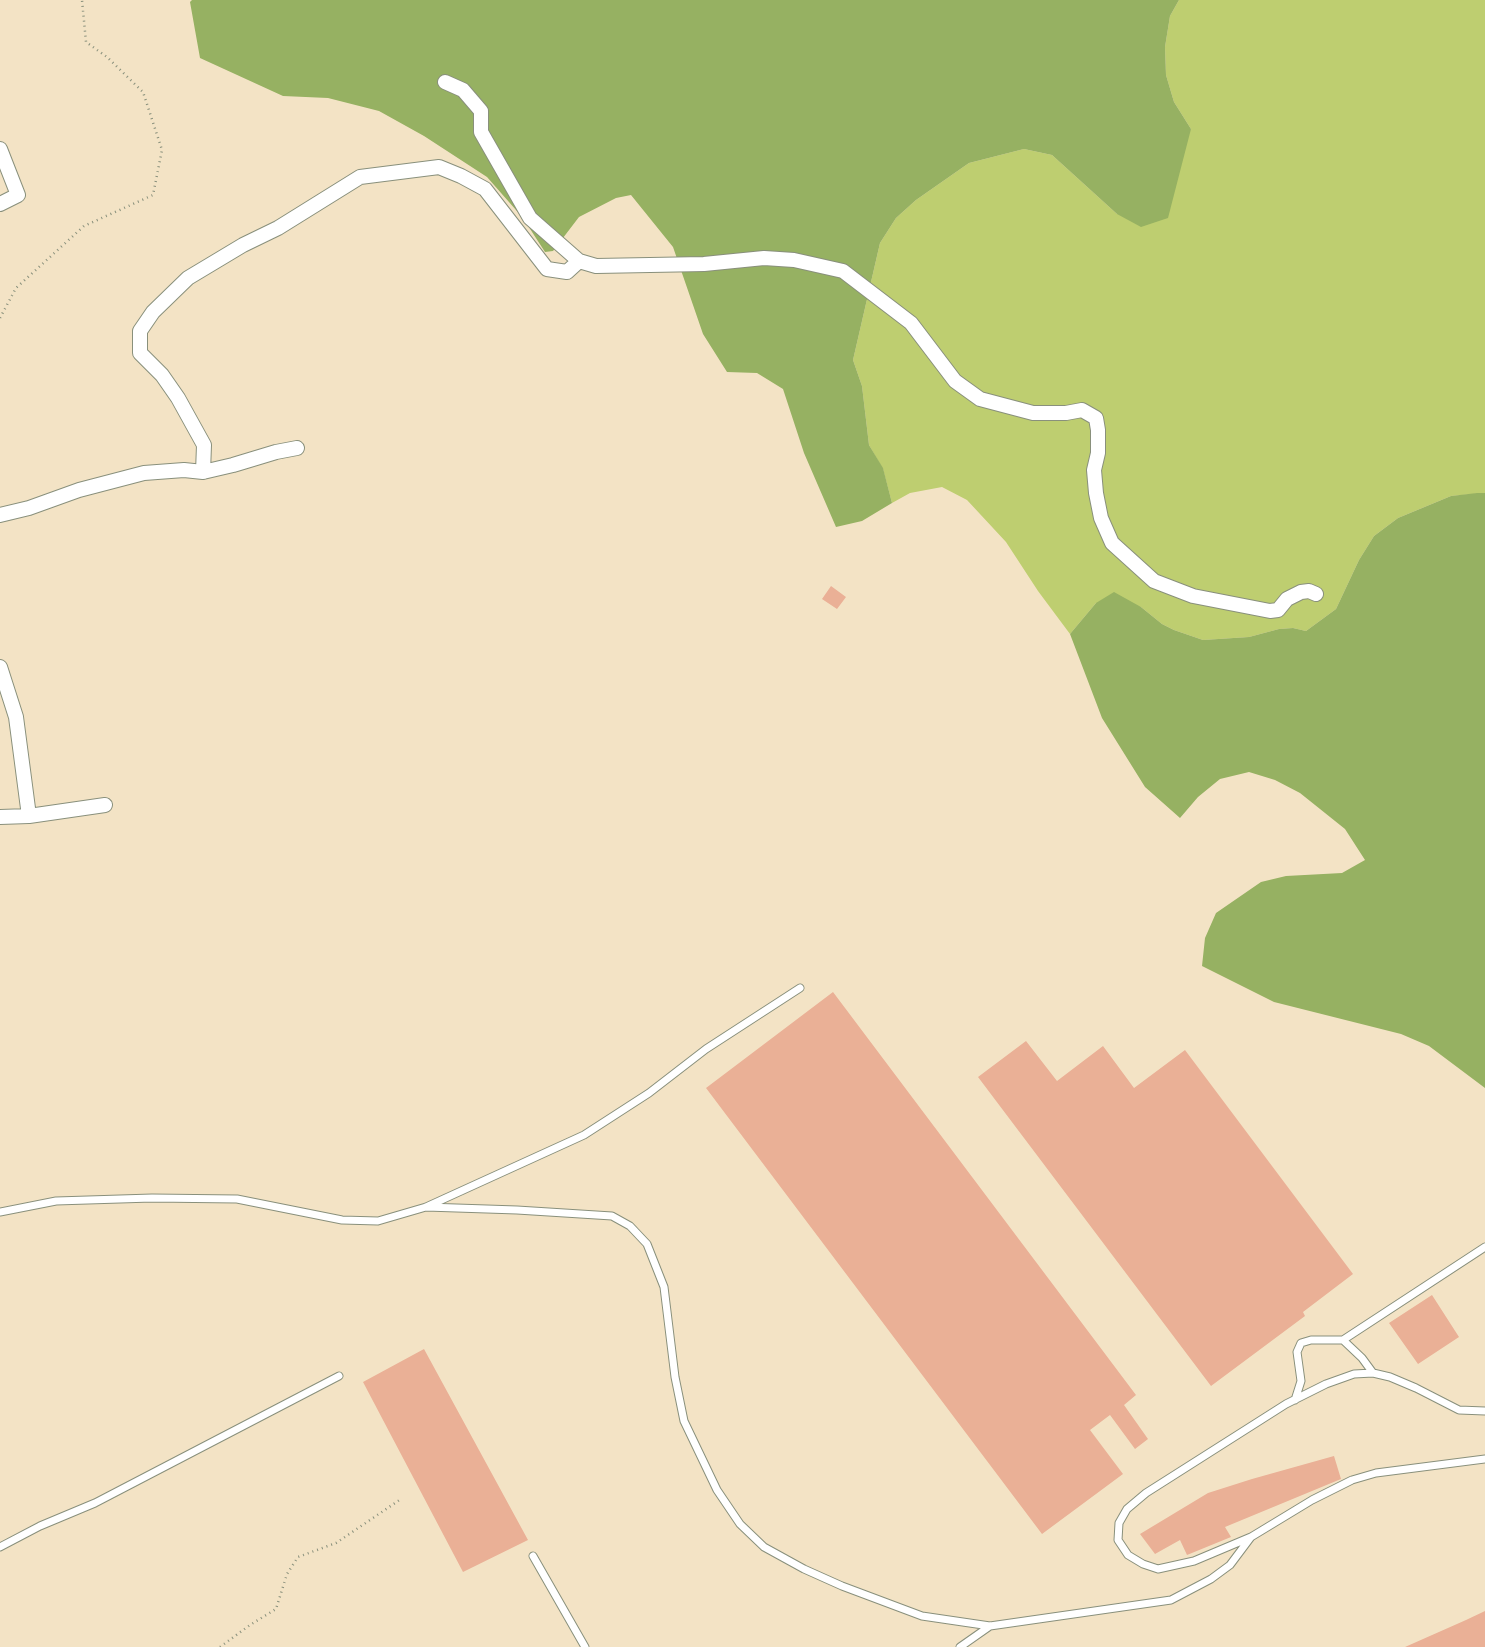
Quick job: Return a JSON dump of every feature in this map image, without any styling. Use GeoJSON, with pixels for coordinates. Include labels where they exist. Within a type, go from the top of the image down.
{"type":"FeatureCollection","features":[{"type":"Feature","properties":{"kind":"street"},"geometry":{"type":"LineString","coordinates":[[445,82],[463,90],[480,111],[481,132],[530,218],[579,261],[596,266],[704,264],[764,258],[794,260],[843,271],[911,323],[955,381],[980,400],[1033,413],[1066,413],[1082,410],[1096,418],[1098,453],[1094,470],[1101,518],[1112,543],[1154,581],[1193,596],[1270,611],[1278,610],[1288,600],[1301,592],[1309,591],[1316,594]]}},
{"type":"Feature","properties":{"kind":"street"},"geometry":{"type":"LineString","coordinates":[[0,149],[18,195],[0,204]]}},
{"type":"Feature","properties":{"kind":"street"},"geometry":{"type":"LineString","coordinates":[[203,472],[204,445],[178,398],[162,375],[140,353],[140,331],[152,312],[188,278],[243,245],[278,228],[360,178],[439,167],[485,189],[547,269],[567,272],[579,261]]}},
{"type":"Feature","properties":{"kind":"street"},"geometry":{"type":"LineString","coordinates":[[0,515],[30,508],[79,490],[144,472],[184,470],[203,472],[297,448]]}},
{"type":"Feature","properties":{"kind":"street"},"geometry":{"type":"LineString","coordinates":[[0,667],[16,717],[29,816]]}},
{"type":"Feature","properties":{"kind":"street"},"geometry":{"type":"LineString","coordinates":[[0,817],[29,816],[105,805]]}},
{"type":"Feature","properties":{"kind":"lane"},"geometry":{"type":"LineString","coordinates":[[0,1212],[56,1201],[237,1198],[342,1220],[378,1221],[426,1207],[584,1135],[649,1093],[706,1049],[800,988]]}},
{"type":"Feature","properties":{"kind":"lane"},"geometry":{"type":"LineString","coordinates":[[426,1207],[612,1216],[630,1226],[647,1244],[664,1287],[675,1378],[684,1420],[717,1490],[740,1524],[764,1547],[804,1569],[842,1586],[922,1616],[990,1626],[1170,1600],[1211,1579],[1230,1566],[1251,1537]]}},
{"type":"Feature","properties":{"kind":"lane"},"geometry":{"type":"LineString","coordinates":[[1295,1400],[1301,1381],[1297,1352],[1301,1343],[1311,1340],[1343,1340],[1485,1246]]}},
{"type":"Feature","properties":{"kind":"lane"},"geometry":{"type":"LineString","coordinates":[[1343,1340],[1362,1358],[1373,1373]]}},
{"type":"Feature","properties":{"kind":"lane"},"geometry":{"type":"LineString","coordinates":[[1485,1411],[1459,1410],[1390,1377],[1373,1373],[1354,1374],[1326,1384],[1295,1400],[1146,1493],[1127,1509],[1119,1523],[1118,1540],[1128,1555],[1158,1569],[1194,1561],[1251,1537],[1312,1500],[1352,1480],[1376,1473],[1485,1459]]}},
{"type":"Feature","properties":{"kind":"lane"},"geometry":{"type":"LineString","coordinates":[[0,1546],[40,1526],[95,1503],[339,1376]]}},
{"type":"Feature","properties":{"kind":"lane"},"geometry":{"type":"LineString","coordinates":[[533,1556],[585,1647]]}},
{"type":"Feature","properties":{"kind":"lane"},"geometry":{"type":"LineString","coordinates":[[960,1647],[990,1626]]}},
{"type":"Feature","properties":{"kind":"path"},"geometry":{"type":"LineString","coordinates":[[0,318],[16,288],[84,226],[153,195],[162,150],[143,92],[107,57],[86,42],[82,0]]}},
{"type":"Feature","properties":{"kind":"path"},"geometry":{"type":"LineString","coordinates":[[220,1647],[276,1610],[287,1574],[298,1557],[336,1543],[401,1499]]}},
{"type":"Feature","properties":{"kind":"green space"},"geometry":{"type":"Polygon","coordinates":[[[192,0],[1179,0],[1170,16],[1165,47],[1166,75],[1174,102],[1191,129],[1168,218],[1141,227],[1117,214],[1052,155],[1024,149],[969,163],[916,200],[896,218],[880,243],[853,360],[862,386],[869,445],[883,468],[892,503],[862,521],[836,527],[804,453],[783,389],[757,373],[727,372],[703,334],[673,247],[631,195],[616,198],[579,217],[553,251],[545,252],[523,218],[487,177],[424,136],[379,111],[328,98],[283,96],[200,58],[190,2],[192,0]]]}},
{"type":"Feature","properties":{"kind":"green space"},"geometry":{"type":"Polygon","coordinates":[[[1179,0],[1485,0],[1485,493],[1451,496],[1398,518],[1374,536],[1359,560],[1336,609],[1306,631],[1293,628],[1279,629],[1249,637],[1203,640],[1162,624],[1141,607],[1096,603],[1070,634],[1038,591],[1006,542],[967,500],[942,487],[910,493],[892,503],[883,469],[869,445],[862,386],[853,360],[880,243],[896,218],[916,200],[969,163],[1024,149],[1052,155],[1117,214],[1191,129],[1174,102],[1166,75],[1165,47],[1170,16],[1179,0]]]}},
{"type":"Feature","properties":{"kind":"green space"},"geometry":{"type":"Polygon","coordinates":[[[1485,493],[1485,1088],[1429,1046],[1401,1034],[1274,1002],[1202,966],[1205,938],[1216,913],[1261,882],[1286,876],[1342,873],[1365,860],[1345,829],[1300,793],[1275,780],[1249,772],[1220,779],[1198,797],[1180,818],[1145,787],[1102,718],[1070,634],[1096,603],[1114,592],[1141,607],[1162,624],[1203,640],[1249,637],[1279,629],[1293,628],[1306,631],[1336,609],[1359,560],[1374,536],[1398,518],[1451,496],[1485,493]]]}},
{"type":"Feature","properties":{"kind":"building"},"geometry":{"type":"Polygon","coordinates":[[[831,586],[846,597],[837,609],[822,599],[831,586]]]}},
{"type":"Feature","properties":{"kind":"building"},"geometry":{"type":"Polygon","coordinates":[[[833,992],[1136,1395],[1124,1405],[1148,1439],[1135,1449],[1110,1415],[1090,1430],[1123,1474],[1042,1534],[706,1088],[833,992]]]}},
{"type":"Feature","properties":{"kind":"building"},"geometry":{"type":"Polygon","coordinates":[[[1026,1041],[1057,1081],[1103,1046],[1134,1088],[1185,1050],[1353,1274],[1303,1312],[1305,1316],[1211,1386],[978,1077],[1026,1041]]]}},
{"type":"Feature","properties":{"kind":"building"},"geometry":{"type":"Polygon","coordinates":[[[1432,1295],[1459,1337],[1418,1364],[1389,1323],[1432,1295]]]}},
{"type":"Feature","properties":{"kind":"building"},"geometry":{"type":"Polygon","coordinates":[[[424,1349],[528,1540],[463,1572],[363,1382],[424,1349]]]}},
{"type":"Feature","properties":{"kind":"building"},"geometry":{"type":"Polygon","coordinates":[[[1334,1456],[1341,1479],[1225,1527],[1231,1537],[1187,1555],[1180,1540],[1155,1554],[1140,1534],[1208,1493],[1334,1456]]]}},
{"type":"Feature","properties":{"kind":"building"},"geometry":{"type":"Polygon","coordinates":[[[1485,1611],[1485,1647],[1405,1647],[1466,1620],[1485,1611]]]}}]}
